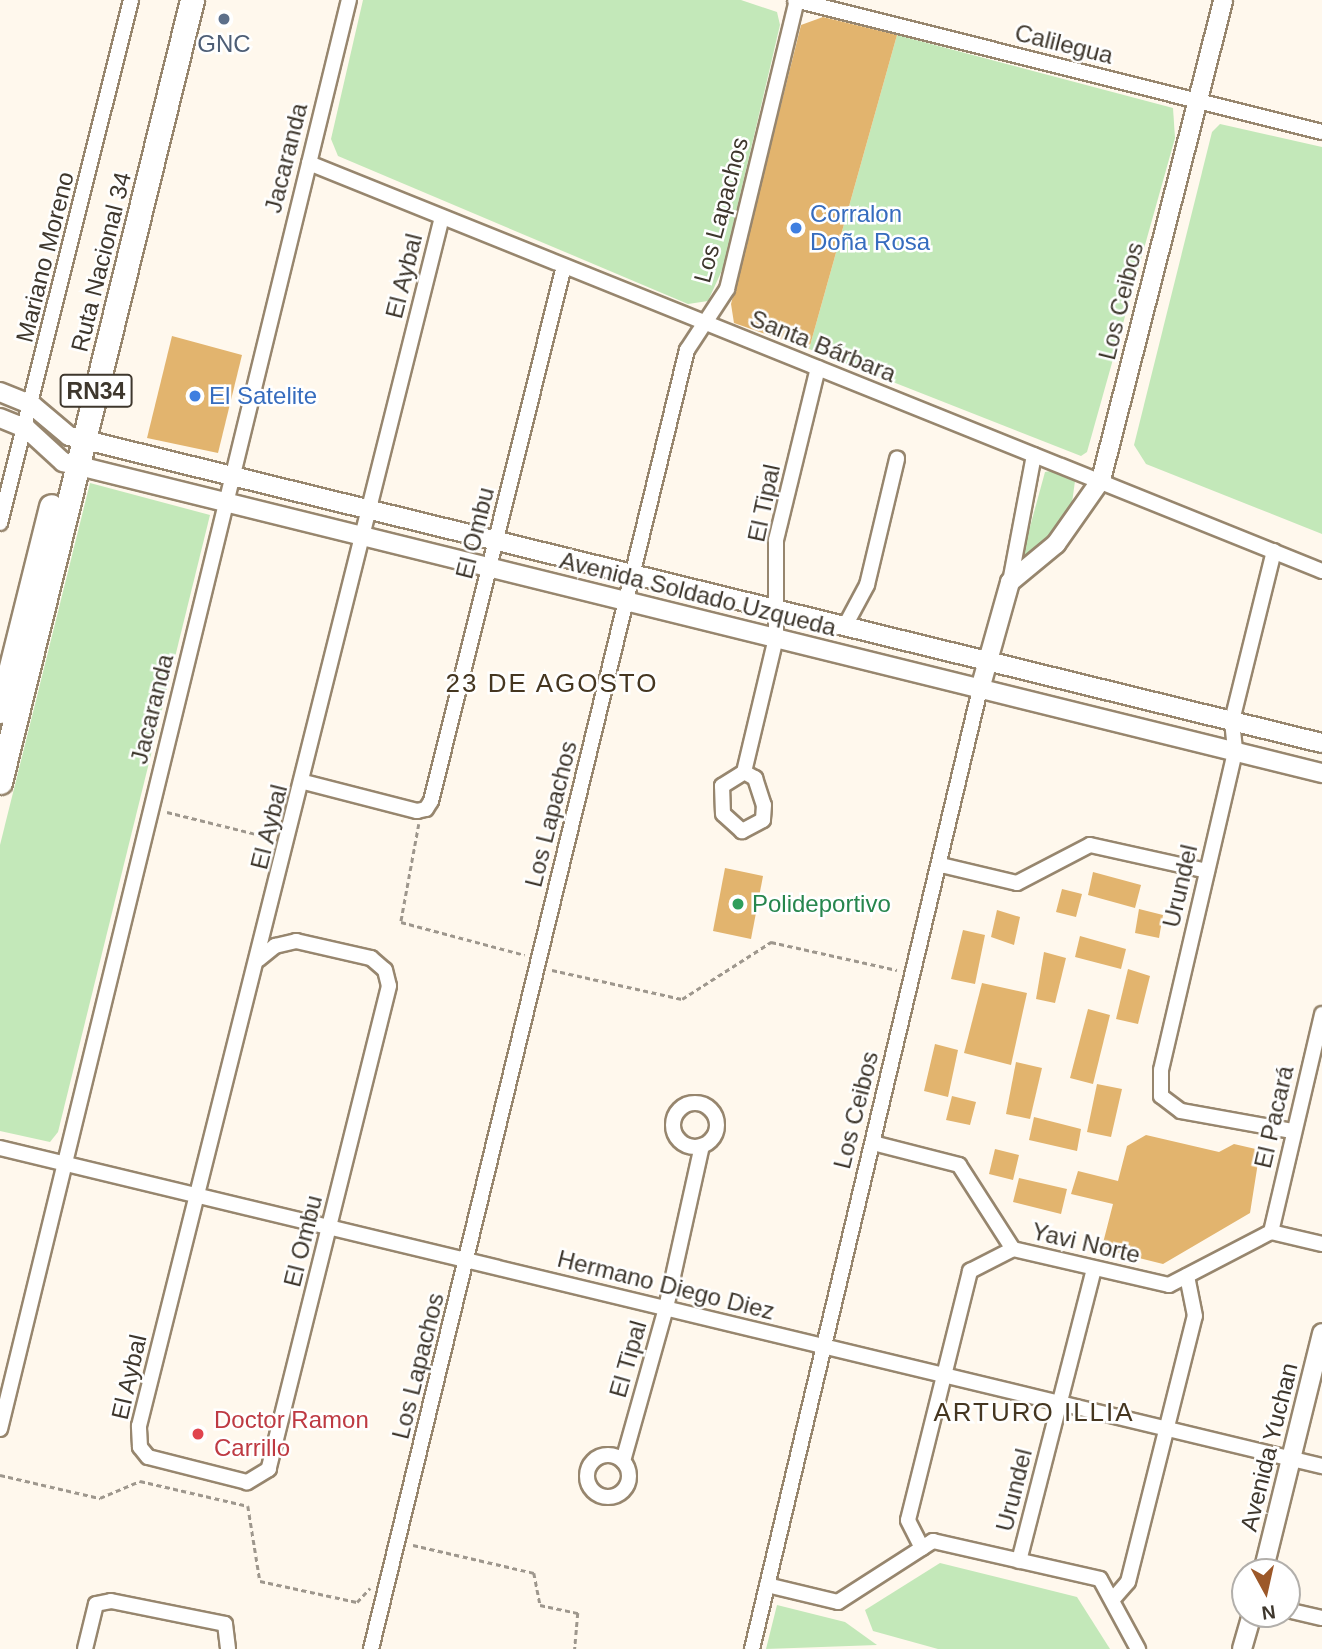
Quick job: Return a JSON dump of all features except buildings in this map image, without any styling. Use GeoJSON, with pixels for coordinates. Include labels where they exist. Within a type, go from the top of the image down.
{"type":"FeatureCollection","features":[{"type":"Feature","properties":{"kind":"highway","name":"Ruta Nacional 34"},"geometry":{"type":"LineString","coordinates":[[77,438],[176,0]]}},
{"type":"Feature","properties":{"kind":"highway","name":"Ruta Nacional 34"},"geometry":{"type":"LineString","coordinates":[[0,711],[70,464],[192,0]]}},
{"type":"Feature","properties":{"kind":"highway","name":"Ruta Nacional 34"},"geometry":{"type":"LineString","coordinates":[[0,782],[70,464]]}},
{"type":"Feature","properties":{"kind":"street","name":"Mariano Moreno"},"geometry":{"type":"LineString","coordinates":[[0,523],[27,429],[131,0]]}},
{"type":"Feature","properties":{"kind":"street","name":"Jacaranda"},"geometry":{"type":"LineString","coordinates":[[0,1429],[349,0]]}},
{"type":"Feature","properties":{"kind":"street","name":"Calilegua"},"geometry":{"type":"LineString","coordinates":[[797,0],[1322,132]]}},
{"type":"Feature","properties":{"kind":"street","name":"Los Lapachos"},"geometry":{"type":"LineString","coordinates":[[371,1649],[688,350],[727,289],[797,0]]}},
{"type":"Feature","properties":{"kind":"street","name":"Los Ceibos"},"geometry":{"type":"LineString","coordinates":[[1010,582],[1056,544],[1101,480],[1223,0]]}},
{"type":"Feature","properties":{"kind":"street","name":"Santa Bárbara"},"geometry":{"type":"LineString","coordinates":[[309,163],[1322,571]]}},
{"type":"Feature","properties":{"kind":"street","name":"El Aybal"},"geometry":{"type":"LineString","coordinates":[[260,1478],[247,1482],[148,1457],[140,1447],[139,1426],[289,842],[442,217]]}},
{"type":"Feature","properties":{"kind":"street","name":"El Ombu"},"geometry":{"type":"LineString","coordinates":[[424,810],[491,568],[564,266]]}},
{"type":"Feature","properties":{"kind":"street","name":"El Tipal"},"geometry":{"type":"LineString","coordinates":[[744,772],[776,638],[779,610],[776,540],[818,368]]}},
{"type":"Feature","properties":{"kind":"street"},"geometry":{"type":"LineString","coordinates":[[0,392],[33,405],[77,438]]}},
{"type":"Feature","properties":{"kind":"street"},"geometry":{"type":"LineString","coordinates":[[0,418],[27,429],[70,464]]}},
{"type":"Feature","properties":{"kind":"street","name":"Avenida Soldado Uzqueda"},"geometry":{"type":"LineString","coordinates":[[77,438],[1322,743]]}},
{"type":"Feature","properties":{"kind":"street","name":"Los Ceibos"},"geometry":{"type":"LineString","coordinates":[[752,1649],[941,865],[980,689],[1010,582],[1034,455]]}},
{"type":"Feature","properties":{"kind":"street"},"geometry":{"type":"LineString","coordinates":[[845,626],[867,585],[897,458]]}},
{"type":"Feature","properties":{"kind":"street","name":"Avenida Soldado Uzqueda"},"geometry":{"type":"LineString","coordinates":[[70,464],[1322,773]]}},
{"type":"Feature","properties":{"kind":"street","name":"Urundel"},"geometry":{"type":"LineString","coordinates":[[1274,551],[1232,721],[1235,752],[1161,1070],[1161,1096],[1181,1111],[1292,1131]]}},
{"type":"Feature","properties":{"kind":"street"},"geometry":{"type":"LineString","coordinates":[[304,782],[424,810]]}},
{"type":"Feature","properties":{"kind":"street"},"geometry":{"type":"LineString","coordinates":[[941,865],[1017,883],[1090,845],[1207,871]]}},
{"type":"Feature","properties":{"kind":"street","name":"El Ombu"},"geometry":{"type":"LineString","coordinates":[[259,959],[275,946],[296,941],[370,958],[385,970],[389,986],[269,1469],[260,1478]]}},
{"type":"Feature","properties":{"kind":"street","name":"El Pacará"},"geometry":{"type":"LineString","coordinates":[[1271,1232],[1292,1131],[1322,1014]]}},
{"type":"Feature","properties":{"kind":"street","name":"Yavi Norte"},"geometry":{"type":"LineString","coordinates":[[873,1143],[959,1165],[1013,1249],[1169,1285],[1271,1232]]}},
{"type":"Feature","properties":{"kind":"street","name":"El Tipal"},"geometry":{"type":"LineString","coordinates":[[623,1461],[666,1308],[702,1146]]}},
{"type":"Feature","properties":{"kind":"street","name":"Hermano Diego Diez"},"geometry":{"type":"LineString","coordinates":[[0,1148],[1322,1466]]}},
{"type":"Feature","properties":{"kind":"street"},"geometry":{"type":"LineString","coordinates":[[1271,1232],[1322,1244]]}},
{"type":"Feature","properties":{"kind":"street"},"geometry":{"type":"LineString","coordinates":[[922,1548],[908,1520],[970,1270],[1013,1249]]}},
{"type":"Feature","properties":{"kind":"street","name":"Urundel"},"geometry":{"type":"LineString","coordinates":[[1019,1560],[1094,1268]]}},
{"type":"Feature","properties":{"kind":"street"},"geometry":{"type":"LineString","coordinates":[[1114,1598],[1128,1582],[1195,1317],[1187,1276]]}},
{"type":"Feature","properties":{"kind":"street","name":"Avenida Yuchan"},"geometry":{"type":"LineString","coordinates":[[1266,1558],[1322,1333]]}},
{"type":"Feature","properties":{"kind":"street"},"geometry":{"type":"LineString","coordinates":[[767,1585],[838,1602],[933,1541],[1100,1579],[1114,1598],[1138,1649]]}},
{"type":"Feature","properties":{"kind":"street"},"geometry":{"type":"LineString","coordinates":[[85,1649],[96,1604],[111,1601],[225,1624],[228,1649]]}},
{"type":"Feature","properties":{"kind":"street"},"geometry":{"type":"LineString","coordinates":[[1301,1613],[1322,1618]]}},
{"type":"Feature","properties":{"kind":"street"},"geometry":{"type":"LineString","coordinates":[[1242,1649],[1248,1628]]}},
{"type":"Feature","properties":{"kind":"path"},"geometry":{"type":"LineString","coordinates":[[151,808],[289,842]]}},
{"type":"Feature","properties":{"kind":"path"},"geometry":{"type":"LineString","coordinates":[[424,810],[401,922],[518,950],[538,962],[682,999],[771,943],[914,974]]}},
{"type":"Feature","properties":{"kind":"path"},"geometry":{"type":"LineString","coordinates":[[0,1475],[100,1498],[140,1481],[248,1506],[260,1581],[358,1602],[409,1544],[534,1573],[540,1605],[578,1613],[575,1649]]}},
{"type":"Feature","properties":{"kind":"green space"},"geometry":{"type":"Polygon","coordinates":[[[363,0],[741,0],[777,12],[780,25],[723,268],[708,301],[688,304],[338,156],[331,139],[363,0]]]}},
{"type":"Feature","properties":{"kind":"green space"},"geometry":{"type":"Polygon","coordinates":[[[897,35],[1173,108],[1175,138],[1087,452],[1081,456],[809,349],[897,35]]]}},
{"type":"Feature","properties":{"kind":"green space"},"geometry":{"type":"Polygon","coordinates":[[[1220,124],[1322,147],[1322,534],[1146,464],[1134,445],[1212,132],[1220,124]]]}},
{"type":"Feature","properties":{"kind":"green space"},"geometry":{"type":"Polygon","coordinates":[[[1055,470],[1075,481],[1071,510],[1019,567],[1045,472],[1055,470]]]}},
{"type":"Feature","properties":{"kind":"green space"},"geometry":{"type":"Polygon","coordinates":[[[90,483],[210,515],[58,1132],[50,1142],[0,1131],[0,845],[90,483]]]}},
{"type":"Feature","properties":{"kind":"green space"},"geometry":{"type":"Polygon","coordinates":[[[940,1563],[1077,1597],[1110,1649],[938,1649],[873,1631],[865,1610],[940,1563]]]}},
{"type":"Feature","properties":{"kind":"green space"},"geometry":{"type":"Polygon","coordinates":[[[777,1605],[845,1622],[877,1645],[766,1649],[777,1605]]]}},
{"type":"Feature","properties":{"kind":"place","name":"GNC"},"geometry":{"type":"Point","coordinates":[224,19]}},
{"type":"Feature","properties":{"kind":"place","name":"Corralon Doña Rosa"},"geometry":{"type":"Point","coordinates":[796,228]}},
{"type":"Feature","properties":{"kind":"place","name":"El Satelite"},"geometry":{"type":"Point","coordinates":[195,396]}},
{"type":"Feature","properties":{"kind":"place","name":"Polideportivo"},"geometry":{"type":"Point","coordinates":[738,904]}},
{"type":"Feature","properties":{"kind":"place","name":"Doctor Ramon Carrillo"},"geometry":{"type":"Point","coordinates":[198,1434]}},
{"type":"Feature","properties":{"kind":"district","name":"23 DE AGOSTO"},"geometry":{"type":"Point","coordinates":[552,684]}},
{"type":"Feature","properties":{"kind":"district","name":"ARTURO ILLIA"},"geometry":{"type":"Point","coordinates":[1034,1413]}}]}
